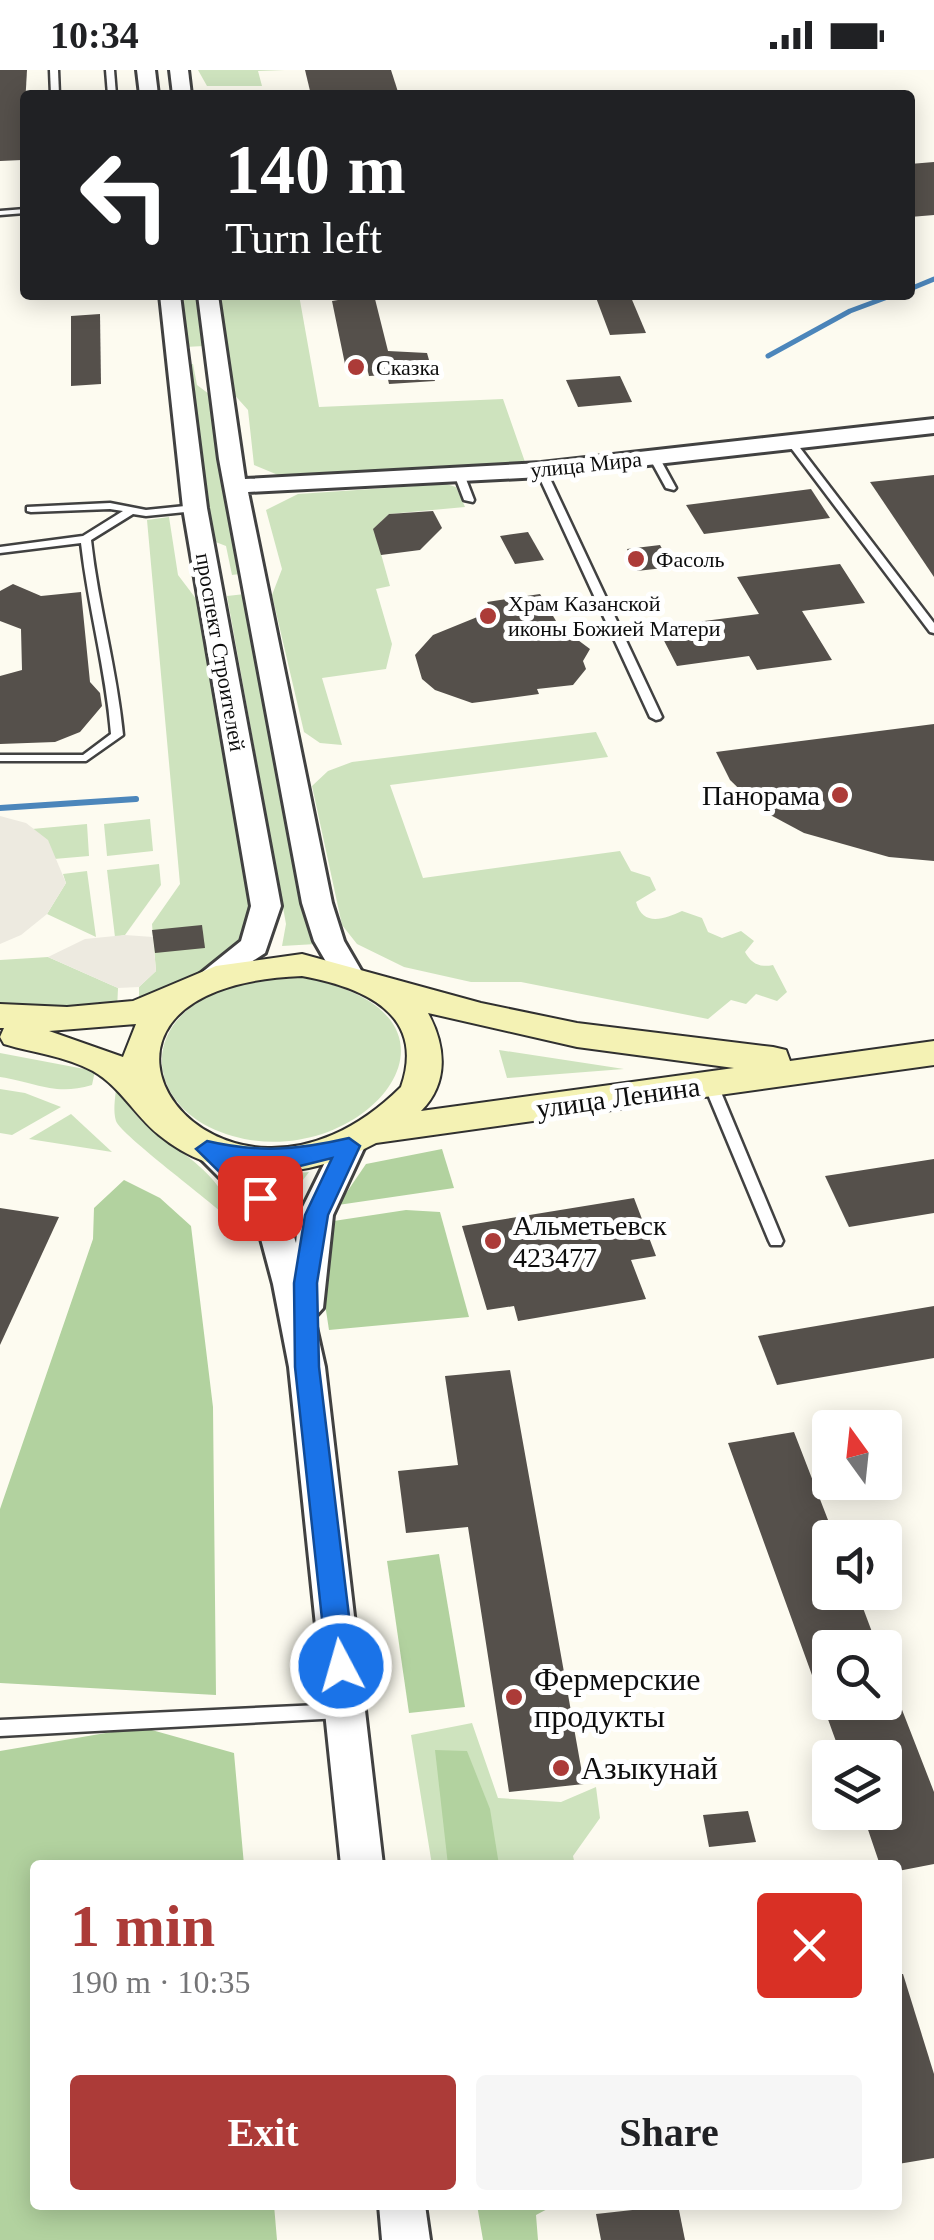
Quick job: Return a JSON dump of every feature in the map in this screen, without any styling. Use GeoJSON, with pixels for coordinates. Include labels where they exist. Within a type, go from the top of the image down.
{"type":"FeatureCollection","features":[{"type":"Feature","properties":{"kind":"main road"},"geometry":{"type":"LineString","coordinates":[[0,1016],[58,1021],[144,1012],[254,967],[302,965],[347,972],[382,988],[408,1009],[424,1040],[426,1068],[416,1094],[360,1139],[296,1159],[246,1158],[207,1149],[171,1129],[134,1082],[104,1061],[74,1049],[0,1032]]}},
{"type":"Feature","properties":{"kind":"main road","name":"улица Ленина"},"geometry":{"type":"LineString","coordinates":[[382,988],[491,1020],[696,1054],[866,1064]]}},
{"type":"Feature","properties":{"kind":"main road"},"geometry":{"type":"LineString","coordinates":[[145,1098],[138,1066],[144,1038],[190,991]]}},
{"type":"Feature","properties":{"kind":"main road","name":"улица Ленина"},"geometry":{"type":"LineString","coordinates":[[360,1139],[934,1053]]}},
{"type":"Feature","properties":{"kind":"street","name":"проспект Строителей"},"geometry":{"type":"LineString","coordinates":[[171,300],[196,508],[266,906],[255,946],[190,991]]}},
{"type":"Feature","properties":{"kind":"street","name":"проспект Строителей"},"geometry":{"type":"LineString","coordinates":[[209,300],[236,486],[317,902],[329,941],[347,972]]}},
{"type":"Feature","properties":{"kind":"street"},"geometry":{"type":"LineString","coordinates":[[178,355],[215,354]]}},
{"type":"Feature","properties":{"kind":"street","name":"улица Мира"},"geometry":{"type":"LineString","coordinates":[[236,486],[541,470],[934,426]]}},
{"type":"Feature","properties":{"kind":"street"},"geometry":{"type":"LineString","coordinates":[[210,588],[257,583]]}},
{"type":"Feature","properties":{"kind":"street"},"geometry":{"type":"LineString","coordinates":[[360,1139],[315,1219],[306,1283],[307,1367],[362,1860]]}},
{"type":"Feature","properties":{"kind":"street"},"geometry":{"type":"LineString","coordinates":[[207,1149],[260,1198],[273,1220],[307,1367]]}},
{"type":"Feature","properties":{"kind":"street"},"geometry":{"type":"LineString","coordinates":[[403,2210],[406,2240]]}},
{"type":"Feature","properties":{"kind":"lane"},"geometry":{"type":"LineString","coordinates":[[791,442],[934,630]]}},
{"type":"Feature","properties":{"kind":"lane"},"geometry":{"type":"LineString","coordinates":[[654,457],[671,488]]}},
{"type":"Feature","properties":{"kind":"lane"},"geometry":{"type":"LineString","coordinates":[[541,470],[656,718]]}},
{"type":"Feature","properties":{"kind":"lane"},"geometry":{"type":"LineString","coordinates":[[459,474],[469,500]]}},
{"type":"Feature","properties":{"kind":"lane"},"geometry":{"type":"LineString","coordinates":[[32,509],[110,506],[146,513],[196,508]]}},
{"type":"Feature","properties":{"kind":"lane"},"geometry":{"type":"LineString","coordinates":[[0,550],[86,539],[132,510]]}},
{"type":"Feature","properties":{"kind":"lane"},"geometry":{"type":"LineString","coordinates":[[0,758],[86,758],[117,735],[115,698],[89,581],[86,539]]}},
{"type":"Feature","properties":{"kind":"lane"},"geometry":{"type":"LineString","coordinates":[[711,1084],[776,1241]]}},
{"type":"Feature","properties":{"kind":"lane"},"geometry":{"type":"LineString","coordinates":[[0,1728],[347,1710]]}},
{"type":"Feature","properties":{"kind":"green space"},"geometry":{"type":"Polygon","coordinates":[[[198,70],[285,70],[258,71],[262,86],[207,86],[198,70]]]}},
{"type":"Feature","properties":{"kind":"green space"},"geometry":{"type":"Polygon","coordinates":[[[180,300],[198,300],[204,346],[185,347],[180,300]]]}},
{"type":"Feature","properties":{"kind":"green space"},"geometry":{"type":"Polygon","coordinates":[[[217,300],[300,300],[319,407],[503,399],[525,462],[278,475],[254,465],[248,410],[231,391],[217,300]]]}},
{"type":"Feature","properties":{"kind":"green space"},"geometry":{"type":"Polygon","coordinates":[[[186,364],[193,364],[197,385],[209,394],[240,574],[232,575],[226,546],[213,541],[186,364]]]}},
{"type":"Feature","properties":{"kind":"green space"},"geometry":{"type":"Polygon","coordinates":[[[446,484],[456,487],[465,507],[389,514],[374,529],[390,586],[376,589],[392,644],[386,669],[322,678],[342,745],[320,743],[304,732],[272,595],[282,569],[266,510],[298,494],[446,484]]]}},
{"type":"Feature","properties":{"kind":"green space"},"geometry":{"type":"Polygon","coordinates":[[[169,517],[178,575],[200,604],[249,902],[241,941],[223,960],[139,1001],[139,987],[156,971],[152,924],[180,884],[147,520],[169,517]]]}},
{"type":"Feature","properties":{"kind":"green space"},"geometry":{"type":"Polygon","coordinates":[[[245,594],[306,923],[316,944],[282,946],[286,924],[227,596],[245,594]]]}},
{"type":"Feature","properties":{"kind":"green space"},"geometry":{"type":"Polygon","coordinates":[[[596,732],[608,757],[390,785],[423,878],[620,851],[631,871],[650,877],[656,890],[636,902],[644,915],[655,919],[682,911],[702,918],[708,932],[722,938],[741,931],[754,941],[745,952],[747,956],[760,965],[773,965],[787,992],[777,1001],[756,994],[746,1004],[731,1000],[708,1019],[521,982],[471,982],[404,967],[357,944],[342,925],[312,786],[328,771],[352,762],[596,732]]]}},
{"type":"Feature","properties":{"kind":"green space"},"geometry":{"type":"Polygon","coordinates":[[[150,819],[153,851],[107,856],[104,824],[150,819]]]}},
{"type":"Feature","properties":{"kind":"green space"},"geometry":{"type":"Polygon","coordinates":[[[87,824],[89,856],[54,859],[47,840],[32,829],[87,824]]]}},
{"type":"Feature","properties":{"kind":"green space"},"geometry":{"type":"Polygon","coordinates":[[[159,864],[161,885],[125,935],[115,937],[107,870],[159,864]]]}},
{"type":"Feature","properties":{"kind":"green space"},"geometry":{"type":"Polygon","coordinates":[[[87,871],[96,937],[47,914],[66,883],[63,874],[87,871]]]}},
{"type":"Feature","properties":{"kind":"green space"},"geometry":{"type":"Polygon","coordinates":[[[48,957],[118,988],[117,1010],[0,1008],[0,960],[48,957]]]}},
{"type":"Feature","properties":{"kind":"green space"},"geometry":{"type":"Polygon","coordinates":[[[300,977],[362,997],[394,1026],[400,1059],[385,1091],[354,1119],[311,1137],[261,1141],[209,1127],[190,1115],[176,1101],[162,1068],[169,1033],[180,1017],[198,1002],[234,985],[300,977]]]}},
{"type":"Feature","properties":{"kind":"green space"},"geometry":{"type":"Polygon","coordinates":[[[499,1050],[624,1069],[507,1078],[499,1050]]]}},
{"type":"Feature","properties":{"kind":"green space"},"geometry":{"type":"Polygon","coordinates":[[[0,1053],[95,1071],[92,1085],[57,1089],[0,1077],[0,1053]]]}},
{"type":"Feature","properties":{"kind":"green space"},"geometry":{"type":"Polygon","coordinates":[[[0,1089],[25,1093],[61,1107],[12,1135],[0,1133],[0,1089]]]}},
{"type":"Feature","properties":{"kind":"green space"},"geometry":{"type":"Polygon","coordinates":[[[116,1089],[143,1122],[211,1178],[228,1205],[230,1220],[122,1128],[115,1117],[116,1089]]]}},
{"type":"Feature","properties":{"kind":"green space"},"geometry":{"type":"Polygon","coordinates":[[[71,1114],[112,1152],[29,1139],[71,1114]]]}},
{"type":"Feature","properties":{"kind":"green space"},"geometry":{"type":"Polygon","coordinates":[[[442,1149],[454,1188],[338,1205],[366,1164],[442,1149]]]}},
{"type":"Feature","properties":{"kind":"green space"},"geometry":{"type":"Polygon","coordinates":[[[309,1172],[281,1209],[272,1211],[260,1176],[309,1172]]]}},
{"type":"Feature","properties":{"kind":"green space"},"geometry":{"type":"Polygon","coordinates":[[[124,1180],[160,1198],[191,1226],[213,1407],[216,1695],[0,1683],[0,1509],[93,1239],[94,1208],[124,1180]]]}},
{"type":"Feature","properties":{"kind":"green space"},"geometry":{"type":"Polygon","coordinates":[[[406,1210],[440,1212],[469,1317],[329,1330],[318,1258],[327,1222],[406,1210]]]}},
{"type":"Feature","properties":{"kind":"green space"},"geometry":{"type":"Polygon","coordinates":[[[439,1554],[465,1707],[409,1713],[387,1561],[439,1554]]]}},
{"type":"Feature","properties":{"kind":"green space"},"geometry":{"type":"Polygon","coordinates":[[[472,1723],[498,1798],[561,1802],[596,1787],[600,1818],[574,1860],[431,1860],[411,1735],[472,1723]]]}},
{"type":"Feature","properties":{"kind":"green space"},"geometry":{"type":"Polygon","coordinates":[[[141,1727],[234,1753],[244,1860],[30,1860],[30,2210],[274,2210],[277,2240],[0,2240],[0,1751],[141,1727]]]}},
{"type":"Feature","properties":{"kind":"green space"},"geometry":{"type":"Polygon","coordinates":[[[435,1750],[467,1751],[490,1809],[498,1860],[447,1860],[435,1750]]]}},
{"type":"Feature","properties":{"kind":"green space"},"geometry":{"type":"Polygon","coordinates":[[[478,2210],[546,2210],[536,2215],[538,2240],[483,2240],[478,2210]]]}},
{"type":"Feature","properties":{"kind":"shaded area"},"geometry":{"type":"Polygon","coordinates":[[[0,816],[26,823],[48,840],[66,883],[47,914],[21,935],[0,944],[0,816]]]}},
{"type":"Feature","properties":{"kind":"shaded area"},"geometry":{"type":"Polygon","coordinates":[[[153,937],[156,971],[139,987],[118,988],[48,957],[85,939],[153,937]]]}},
{"type":"Feature","properties":{"kind":"building"},"geometry":{"type":"Polygon","coordinates":[[[0,70],[27,70],[26,90],[20,90],[20,160],[0,161],[0,70]]]}},
{"type":"Feature","properties":{"kind":"building"},"geometry":{"type":"Polygon","coordinates":[[[305,70],[391,70],[397,90],[310,90],[305,70]]]}},
{"type":"Feature","properties":{"kind":"building"},"geometry":{"type":"Polygon","coordinates":[[[934,162],[934,215],[915,217],[915,164],[934,162]]]}},
{"type":"Feature","properties":{"kind":"building"},"geometry":{"type":"Polygon","coordinates":[[[375,300],[388,351],[427,353],[435,381],[389,384],[387,375],[369,376],[367,368],[346,369],[332,301],[375,300]]]}},
{"type":"Feature","properties":{"kind":"building"},"geometry":{"type":"Polygon","coordinates":[[[597,300],[632,300],[646,333],[610,335],[597,300]]]}},
{"type":"Feature","properties":{"kind":"building"},"geometry":{"type":"Polygon","coordinates":[[[100,314],[101,384],[71,386],[71,316],[100,314]]]}},
{"type":"Feature","properties":{"kind":"building"},"geometry":{"type":"Polygon","coordinates":[[[620,376],[632,402],[578,407],[566,380],[620,376]]]}},
{"type":"Feature","properties":{"kind":"building"},"geometry":{"type":"Polygon","coordinates":[[[934,475],[934,577],[870,482],[934,475]]]}},
{"type":"Feature","properties":{"kind":"building"},"geometry":{"type":"Polygon","coordinates":[[[811,489],[830,518],[704,534],[686,505],[811,489]]]}},
{"type":"Feature","properties":{"kind":"building"},"geometry":{"type":"Polygon","coordinates":[[[433,511],[442,528],[420,550],[381,555],[373,529],[389,514],[433,511]]]}},
{"type":"Feature","properties":{"kind":"building"},"geometry":{"type":"Polygon","coordinates":[[[528,532],[544,560],[515,564],[500,536],[528,532]]]}},
{"type":"Feature","properties":{"kind":"building"},"geometry":{"type":"Polygon","coordinates":[[[660,545],[672,567],[637,571],[627,549],[660,545]]]}},
{"type":"Feature","properties":{"kind":"building"},"geometry":{"type":"Polygon","coordinates":[[[840,564],[865,603],[802,611],[832,660],[757,670],[749,656],[677,666],[657,627],[759,614],[737,577],[840,564]]]}},
{"type":"Feature","properties":{"kind":"building"},"geometry":{"type":"Polygon","coordinates":[[[13,584],[41,596],[81,592],[90,682],[100,693],[102,706],[80,732],[55,742],[0,744],[0,676],[22,670],[21,629],[0,621],[0,591],[13,584]]]}},
{"type":"Feature","properties":{"kind":"building"},"geometry":{"type":"Polygon","coordinates":[[[540,594],[559,626],[590,649],[583,661],[586,669],[573,685],[472,703],[435,690],[422,679],[415,655],[433,635],[492,611],[487,602],[540,594]]]}},
{"type":"Feature","properties":{"kind":"building","name":"Панорама"},"geometry":{"type":"Polygon","coordinates":[[[934,724],[934,861],[889,857],[804,833],[761,810],[730,780],[716,752],[934,724]]]}},
{"type":"Feature","properties":{"kind":"building"},"geometry":{"type":"Polygon","coordinates":[[[202,925],[205,948],[155,953],[152,930],[202,925]]]}},
{"type":"Feature","properties":{"kind":"building"},"geometry":{"type":"Polygon","coordinates":[[[934,1159],[934,1213],[849,1227],[825,1176],[934,1159]]]}},
{"type":"Feature","properties":{"kind":"building"},"geometry":{"type":"Polygon","coordinates":[[[634,1198],[656,1256],[631,1260],[646,1299],[518,1321],[514,1306],[487,1310],[462,1226],[634,1198]]]}},
{"type":"Feature","properties":{"kind":"building"},"geometry":{"type":"Polygon","coordinates":[[[0,1208],[59,1217],[0,1345],[0,1208]]]}},
{"type":"Feature","properties":{"kind":"building"},"geometry":{"type":"Polygon","coordinates":[[[934,1306],[934,1358],[777,1385],[758,1336],[934,1306]]]}},
{"type":"Feature","properties":{"kind":"building"},"geometry":{"type":"Polygon","coordinates":[[[510,1370],[584,1784],[509,1792],[468,1527],[406,1533],[398,1471],[458,1465],[445,1376],[510,1370]]]}},
{"type":"Feature","properties":{"kind":"building"},"geometry":{"type":"Polygon","coordinates":[[[794,1432],[812,1479],[812,1500],[820,1500],[828,1520],[812,1520],[812,1610],[864,1610],[871,1630],[812,1630],[812,1675],[728,1443],[794,1432]]]}},
{"type":"Feature","properties":{"kind":"building"},"geometry":{"type":"Polygon","coordinates":[[[902,1710],[934,1792],[934,1864],[902,1870],[902,1860],[878,1860],[868,1830],[902,1830],[902,1740],[835,1740],[828,1720],[902,1720],[902,1710]]]}},
{"type":"Feature","properties":{"kind":"building"},"geometry":{"type":"Polygon","coordinates":[[[748,1811],[756,1842],[709,1847],[703,1815],[748,1811]]]}},
{"type":"Feature","properties":{"kind":"building"},"geometry":{"type":"Polygon","coordinates":[[[902,1974],[934,2074],[934,2158],[902,2163],[902,1974]]]}},
{"type":"Feature","properties":{"kind":"building"},"geometry":{"type":"Polygon","coordinates":[[[679,2210],[685,2240],[601,2240],[596,2214],[679,2210]]]}},
{"type":"Feature","properties":{"kind":"waterway"},"geometry":{"type":"LineString","coordinates":[[915,287],[934,279]]}},
{"type":"Feature","properties":{"kind":"waterway"},"geometry":{"type":"LineString","coordinates":[[768,356],[850,311],[880,300]]}},
{"type":"Feature","properties":{"kind":"waterway"},"geometry":{"type":"LineString","coordinates":[[0,808],[136,799]]}},
{"type":"Feature","properties":{"kind":"place","name":"Сказка"},"geometry":{"type":"Point","coordinates":[356,367]}},
{"type":"Feature","properties":{"kind":"place","name":"Фасоль"},"geometry":{"type":"Point","coordinates":[636,559]}},
{"type":"Feature","properties":{"kind":"place","name":"Храм Казанской иконы Божией Матери"},"geometry":{"type":"Point","coordinates":[488,616]}},
{"type":"Feature","properties":{"kind":"place","name":"Панорама"},"geometry":{"type":"Point","coordinates":[840,795]}},
{"type":"Feature","properties":{"kind":"place","name":"Альметьевск 423477"},"geometry":{"type":"Point","coordinates":[493,1241]}},
{"type":"Feature","properties":{"kind":"place","name":"Фермерские продукты"},"geometry":{"type":"Point","coordinates":[514,1697]}},
{"type":"Feature","properties":{"kind":"place","name":"Азыкунай"},"geometry":{"type":"Point","coordinates":[561,1768]}},
{"type":"Feature","properties":{"kind":"route"},"geometry":{"type":"LineString","coordinates":[[260,1198],[207,1149],[246,1158],[296,1159],[349,1146],[316,1215],[306,1283],[307,1367],[341,1666]]}}]}
